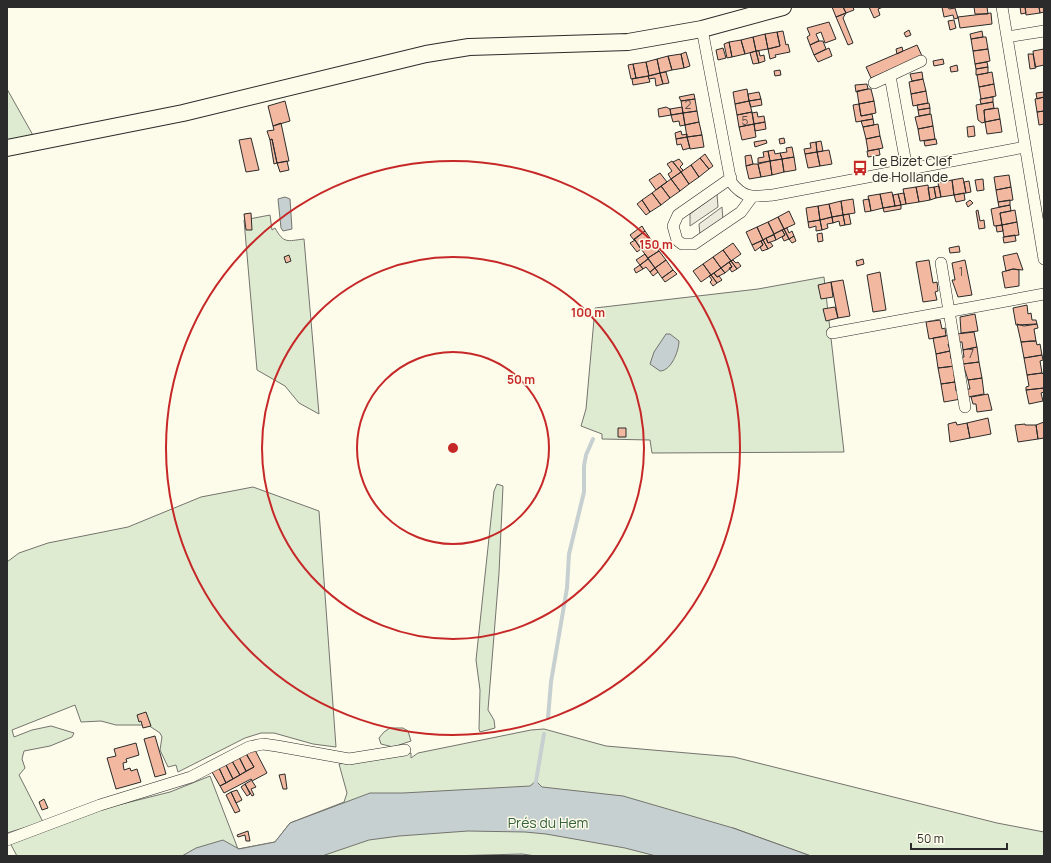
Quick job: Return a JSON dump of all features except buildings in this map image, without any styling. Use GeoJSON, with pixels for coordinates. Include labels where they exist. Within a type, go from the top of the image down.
{"type":"FeatureCollection","features":[{"type":"Feature","properties":{"kind":"street"},"geometry":{"type":"LineString","coordinates":[[7,148],[183,113],[370,67],[457,49],[506,45],[628,42],[702,29],[783,7]]}},
{"type":"Feature","properties":{"kind":"street"},"geometry":{"type":"LineString","coordinates":[[1002,7],[1044,259]]}},
{"type":"Feature","properties":{"kind":"street"},"geometry":{"type":"LineString","coordinates":[[702,29],[730,178],[741,193],[752,197],[773,195],[1025,147]]}},
{"type":"Feature","properties":{"kind":"street"},"geometry":{"type":"LineString","coordinates":[[1007,37],[1044,31]]}},
{"type":"Feature","properties":{"kind":"street"},"geometry":{"type":"LineString","coordinates":[[874,83],[921,61]]}},
{"type":"Feature","properties":{"kind":"street"},"geometry":{"type":"LineString","coordinates":[[890,76],[907,169]]}},
{"type":"Feature","properties":{"kind":"street"},"geometry":{"type":"LineString","coordinates":[[730,178],[678,216],[673,226],[677,240],[682,244],[694,244],[741,212],[752,197]]}},
{"type":"Feature","properties":{"kind":"street"},"geometry":{"type":"LineString","coordinates":[[941,263],[965,407]]}},
{"type":"Feature","properties":{"kind":"street"},"geometry":{"type":"LineString","coordinates":[[832,332],[1044,294]]}},
{"type":"Feature","properties":{"kind":"street"},"geometry":{"type":"LineString","coordinates":[[7,840],[100,805],[191,777],[249,747],[263,744],[350,759],[405,750]]}},
{"type":"Feature","properties":{"kind":"green space"},"geometry":{"type":"Polygon","coordinates":[[[7,89],[34,137],[7,142],[7,89]]]}},
{"type":"Feature","properties":{"kind":"green space"},"geometry":{"type":"Polygon","coordinates":[[[270,215],[272,230],[275,228],[281,237],[290,241],[304,239],[319,414],[299,403],[285,386],[257,370],[244,220],[270,215]]]}},
{"type":"Feature","properties":{"kind":"green space"},"geometry":{"type":"Polygon","coordinates":[[[824,277],[844,452],[652,453],[650,440],[602,439],[602,434],[581,426],[586,409],[595,308],[758,289],[824,277]]]}},
{"type":"Feature","properties":{"kind":"green space"},"geometry":{"type":"Polygon","coordinates":[[[497,484],[503,486],[499,573],[488,710],[494,720],[495,728],[480,732],[480,690],[476,660],[494,491],[497,484]]]}},
{"type":"Feature","properties":{"kind":"green space"},"geometry":{"type":"Polygon","coordinates":[[[253,487],[319,511],[336,747],[313,744],[274,733],[261,733],[245,738],[178,772],[176,765],[168,767],[160,750],[162,737],[160,733],[148,725],[116,725],[101,721],[81,722],[75,705],[12,730],[14,737],[32,730],[51,726],[74,733],[72,737],[50,746],[24,751],[22,759],[25,768],[19,775],[43,822],[7,833],[7,562],[19,553],[48,543],[128,527],[201,497],[253,487]]]}},
{"type":"Feature","properties":{"kind":"green space"},"geometry":{"type":"Polygon","coordinates":[[[390,728],[403,728],[408,731],[411,741],[393,747],[381,744],[379,738],[390,728]]]}},
{"type":"Feature","properties":{"kind":"green space"},"geometry":{"type":"Polygon","coordinates":[[[544,729],[606,746],[734,757],[997,823],[1044,832],[1044,856],[811,856],[733,828],[806,856],[17,856],[10,843],[102,809],[170,792],[210,776],[238,849],[275,842],[290,823],[344,802],[347,793],[339,764],[411,753],[411,758],[418,753],[531,730],[544,729]]]}},
{"type":"Feature","properties":{"kind":"shaded area"},"geometry":{"type":"Polygon","coordinates":[[[717,194],[718,207],[690,226],[690,214],[717,194]]]}},
{"type":"Feature","properties":{"kind":"shaded area"},"geometry":{"type":"Polygon","coordinates":[[[285,197],[290,199],[292,229],[283,231],[281,228],[278,199],[285,197]]]}},
{"type":"Feature","properties":{"kind":"shaded area"},"geometry":{"type":"Polygon","coordinates":[[[722,207],[723,220],[700,236],[699,224],[722,207]]]}},
{"type":"Feature","properties":{"kind":"shaded area"},"geometry":{"type":"Polygon","coordinates":[[[666,334],[670,334],[679,341],[679,345],[674,360],[668,368],[660,371],[650,364],[654,352],[666,334]]]}},
{"type":"Feature","properties":{"kind":"shaded area","name":"Prés du Hem"},"geometry":{"type":"Polygon","coordinates":[[[536,781],[542,787],[623,796],[733,828],[811,856],[656,856],[625,848],[546,834],[468,831],[399,836],[369,840],[322,856],[182,856],[196,848],[223,840],[239,849],[275,842],[290,823],[370,793],[403,793],[530,786],[536,781]]]}},
{"type":"Feature","properties":{"kind":"shaded area"},"geometry":{"type":"Polygon","coordinates":[[[522,854],[536,856],[448,856],[522,854]]]}},
{"type":"Feature","properties":{"kind":"waterway"},"geometry":{"type":"LineString","coordinates":[[548,718],[551,682],[567,588],[569,554],[584,492],[584,466],[586,455],[593,439]]}},
{"type":"Feature","properties":{"kind":"waterway"},"geometry":{"type":"LineString","coordinates":[[535,787],[544,734]]}},
{"type":"Feature","properties":{"kind":"place","name":"Le Bizet Clef de Hollande"},"geometry":{"type":"Point","coordinates":[860,168]}}]}
